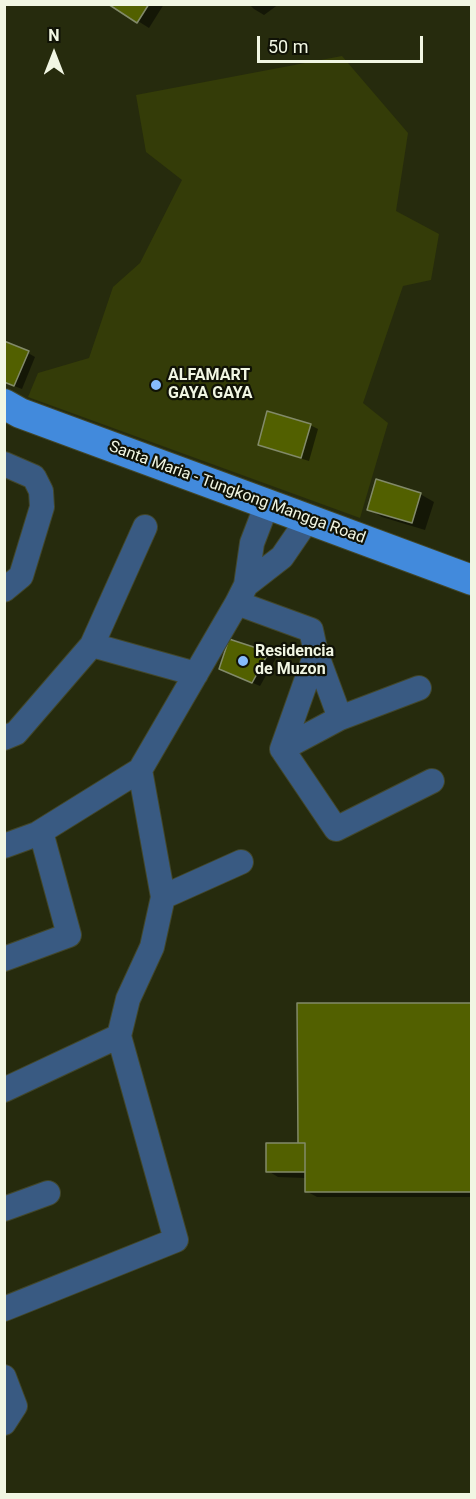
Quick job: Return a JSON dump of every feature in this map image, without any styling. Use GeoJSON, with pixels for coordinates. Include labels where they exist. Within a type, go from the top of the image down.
{"type":"FeatureCollection","features":[{"type":"Feature","properties":{"kind":"main road","name":"Santa Maria - Tungkong Mangga Road"},"geometry":{"type":"LineString","coordinates":[[4,404],[20,413],[471,580]]}},
{"type":"Feature","properties":{"kind":"street"},"geometry":{"type":"LineString","coordinates":[[4,464],[34,477],[41,491],[42,507],[21,576],[4,590]]}},
{"type":"Feature","properties":{"kind":"street"},"geometry":{"type":"LineString","coordinates":[[242,594],[252,543],[267,504]]}},
{"type":"Feature","properties":{"kind":"street"},"geometry":{"type":"LineString","coordinates":[[4,846],[41,832],[140,770],[242,594],[282,557],[308,519]]}},
{"type":"Feature","properties":{"kind":"street"},"geometry":{"type":"LineString","coordinates":[[4,738],[16,733],[92,645],[146,527]]}},
{"type":"Feature","properties":{"kind":"street"},"geometry":{"type":"LineString","coordinates":[[242,594],[311,630],[316,654],[340,718]]}},
{"type":"Feature","properties":{"kind":"street"},"geometry":{"type":"LineString","coordinates":[[92,645],[196,674]]}},
{"type":"Feature","properties":{"kind":"street"},"geometry":{"type":"LineString","coordinates":[[282,748],[316,654]]}},
{"type":"Feature","properties":{"kind":"street"},"geometry":{"type":"LineString","coordinates":[[282,748],[340,718],[419,688]]}},
{"type":"Feature","properties":{"kind":"street"},"geometry":{"type":"LineString","coordinates":[[282,748],[336,829],[432,781]]}},
{"type":"Feature","properties":{"kind":"street"},"geometry":{"type":"LineString","coordinates":[[4,1309],[176,1240],[119,1036],[128,999],[152,947],[163,897],[140,770]]}},
{"type":"Feature","properties":{"kind":"street"},"geometry":{"type":"LineString","coordinates":[[4,959],[69,935],[41,832]]}},
{"type":"Feature","properties":{"kind":"street"},"geometry":{"type":"LineString","coordinates":[[163,897],[241,862]]}},
{"type":"Feature","properties":{"kind":"street"},"geometry":{"type":"LineString","coordinates":[[4,1090],[119,1036]]}},
{"type":"Feature","properties":{"kind":"street"},"geometry":{"type":"LineString","coordinates":[[4,1209],[48,1194]]}},
{"type":"Feature","properties":{"kind":"street"},"geometry":{"type":"LineString","coordinates":[[4,1377],[15,1406],[4,1423]]}},
{"type":"Feature","properties":{"kind":"green space"},"geometry":{"type":"Polygon","coordinates":[[[342,56],[408,133],[396,211],[439,234],[431,280],[403,286],[363,403],[388,423],[360,518],[28,397],[38,373],[89,358],[113,287],[140,263],[182,180],[146,152],[136,95],[342,56]]]}},
{"type":"Feature","properties":{"kind":"building"},"geometry":{"type":"Polygon","coordinates":[[[108,4],[149,4],[137,23],[108,4]]]}},
{"type":"Feature","properties":{"kind":"building"},"geometry":{"type":"Polygon","coordinates":[[[4,341],[29,351],[14,386],[4,382],[4,341]]]}},
{"type":"Feature","properties":{"kind":"building"},"geometry":{"type":"Polygon","coordinates":[[[267,411],[311,424],[301,458],[258,445],[267,411]]]}},
{"type":"Feature","properties":{"kind":"building"},"geometry":{"type":"Polygon","coordinates":[[[376,479],[421,493],[412,523],[367,510],[376,479]]]}},
{"type":"Feature","properties":{"kind":"building","name":"Residencia de Muzon"},"geometry":{"type":"Polygon","coordinates":[[[229,639],[269,652],[252,683],[219,669],[229,639]]]}},
{"type":"Feature","properties":{"kind":"building"},"geometry":{"type":"Polygon","coordinates":[[[297,1003],[472,1003],[472,1192],[305,1192],[305,1143],[298,1143],[297,1003]]]}},
{"type":"Feature","properties":{"kind":"building"},"geometry":{"type":"Polygon","coordinates":[[[266,1143],[305,1143],[305,1172],[266,1172],[266,1143]]]}},
{"type":"Feature","properties":{"kind":"place","name":"ALFAMART GAYA GAYA"},"geometry":{"type":"Point","coordinates":[156,385]}},
{"type":"Feature","properties":{"kind":"place","name":"Residencia de Muzon"},"geometry":{"type":"Point","coordinates":[243,661]}}]}
